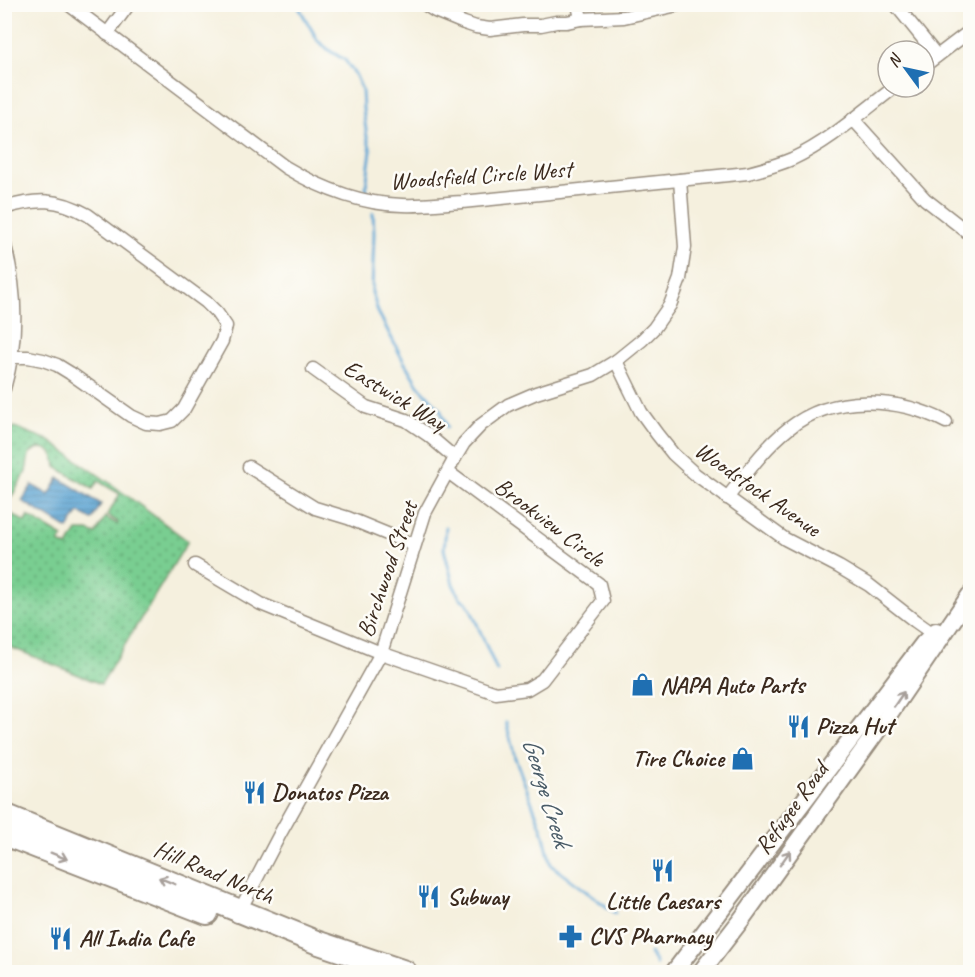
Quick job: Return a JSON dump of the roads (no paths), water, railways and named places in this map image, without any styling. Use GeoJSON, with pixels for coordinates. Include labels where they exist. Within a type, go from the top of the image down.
{"type":"FeatureCollection","features":[{"type":"Feature","properties":{"kind":"highway","name":"Hill Road North"},"geometry":{"type":"LineString","coordinates":[[4,815],[238,914],[405,972]]}},
{"type":"Feature","properties":{"kind":"highway","name":"Hill Road North"},"geometry":{"type":"LineString","coordinates":[[4,834],[357,972]]}},
{"type":"Feature","properties":{"kind":"main road","name":"Refugee Road"},"geometry":{"type":"LineString","coordinates":[[674,972],[923,644],[965,614],[970,595]]}},
{"type":"Feature","properties":{"kind":"main road","name":"Refugee Road"},"geometry":{"type":"LineString","coordinates":[[700,972],[739,922],[885,720],[937,636]]}},
{"type":"Feature","properties":{"kind":"main road","name":"Refugee Road"},"geometry":{"type":"LineString","coordinates":[[688,972],[761,872],[760,860]]}},
{"type":"Feature","properties":{"kind":"street","name":"Woodsfield Circle West"},"geometry":{"type":"LineString","coordinates":[[68,4],[285,167],[312,182],[355,198],[385,204],[416,205],[462,202],[748,173],[790,160],[809,150],[879,99]]}},
{"type":"Feature","properties":{"kind":"street"},"geometry":{"type":"LineString","coordinates":[[107,34],[129,4]]}},
{"type":"Feature","properties":{"kind":"street"},"geometry":{"type":"LineString","coordinates":[[424,4],[464,23],[490,29],[581,19],[624,17],[682,4]]}},
{"type":"Feature","properties":{"kind":"street"},"geometry":{"type":"LineString","coordinates":[[578,4],[581,19]]}},
{"type":"Feature","properties":{"kind":"street"},"geometry":{"type":"LineString","coordinates":[[895,4],[937,56],[970,31]]}},
{"type":"Feature","properties":{"kind":"street"},"geometry":{"type":"LineString","coordinates":[[853,119],[925,199],[970,234]]}},
{"type":"Feature","properties":{"kind":"street","name":"Birchwood Street"},"geometry":{"type":"LineString","coordinates":[[238,914],[381,653],[425,513],[455,458],[473,433],[498,411],[536,393],[593,375],[616,361],[654,328],[670,305],[677,291],[685,247],[680,180]]}},
{"type":"Feature","properties":{"kind":"street"},"geometry":{"type":"LineString","coordinates":[[4,208],[29,201],[45,200],[75,207],[206,302],[226,326],[222,340],[184,409],[172,421],[160,424],[146,423],[131,416],[57,365],[28,357],[11,357]]}},
{"type":"Feature","properties":{"kind":"street"},"geometry":{"type":"LineString","coordinates":[[4,242],[10,262],[14,293],[13,339],[4,389]]}},
{"type":"Feature","properties":{"kind":"street","name":"Woodstock Avenue"},"geometry":{"type":"LineString","coordinates":[[616,361],[641,412],[673,454],[695,474],[785,540],[869,585],[937,636]]}},
{"type":"Feature","properties":{"kind":"street","name":"Eastwick Way"},"geometry":{"type":"LineString","coordinates":[[313,369],[366,407],[406,420],[455,458]]}},
{"type":"Feature","properties":{"kind":"street"},"geometry":{"type":"LineString","coordinates":[[727,498],[757,460],[788,428],[811,415],[830,408],[855,403],[896,404],[922,411],[946,422]]}},
{"type":"Feature","properties":{"kind":"street"},"geometry":{"type":"LineString","coordinates":[[249,467],[315,508],[348,518],[414,546]]}},
{"type":"Feature","properties":{"kind":"street","name":"Brookview Circle"},"geometry":{"type":"LineString","coordinates":[[381,653],[496,693],[527,689],[542,680],[603,601],[599,584],[448,472]]}},
{"type":"Feature","properties":{"kind":"street"},"geometry":{"type":"LineString","coordinates":[[195,565],[261,604],[381,653]]}},
{"type":"Feature","properties":{"kind":"water"},"geometry":{"type":"Polygon","coordinates":[[[59,478],[101,504],[92,520],[79,512],[68,529],[22,501],[32,485],[49,495],[59,478]]]}},
{"type":"Feature","properties":{"kind":"waterway"},"geometry":{"type":"LineString","coordinates":[[297,4],[318,41],[345,60],[362,90],[367,137],[371,151],[366,186],[368,195]]}},
{"type":"Feature","properties":{"kind":"waterway","name":"George Creek"},"geometry":{"type":"LineString","coordinates":[[373,213],[372,292],[378,312],[403,360],[418,385],[440,409],[447,427]]}},
{"type":"Feature","properties":{"kind":"waterway","name":"George Creek"},"geometry":{"type":"LineString","coordinates":[[446,527],[444,549],[453,584],[460,598],[471,610],[497,671]]}},
{"type":"Feature","properties":{"kind":"waterway","name":"George Creek"},"geometry":{"type":"LineString","coordinates":[[506,722],[515,758],[543,832],[551,865],[615,913]]}},
{"type":"Feature","properties":{"kind":"waterway","name":"George Creek"},"geometry":{"type":"LineString","coordinates":[[650,953],[656,964]]}},
{"type":"Feature","properties":{"kind":"place","name":"NAPA Auto Parts"},"geometry":{"type":"Point","coordinates":[642,685]}},
{"type":"Feature","properties":{"kind":"place","name":"Pizza Hut"},"geometry":{"type":"Point","coordinates":[798,726]}},
{"type":"Feature","properties":{"kind":"place","name":"Tire Choice"},"geometry":{"type":"Point","coordinates":[742,758]}},
{"type":"Feature","properties":{"kind":"place","name":"Donatos Pizza"},"geometry":{"type":"Point","coordinates":[254,792]}},
{"type":"Feature","properties":{"kind":"place","name":"Little Caesars"},"geometry":{"type":"Point","coordinates":[663,871]}},
{"type":"Feature","properties":{"kind":"place","name":"Subway"},"geometry":{"type":"Point","coordinates":[429,897]}},
{"type":"Feature","properties":{"kind":"place","name":"CVS Pharmacy"},"geometry":{"type":"Point","coordinates":[571,936]}},
{"type":"Feature","properties":{"kind":"place","name":"All India Cafe"},"geometry":{"type":"Point","coordinates":[61,938]}}]}
